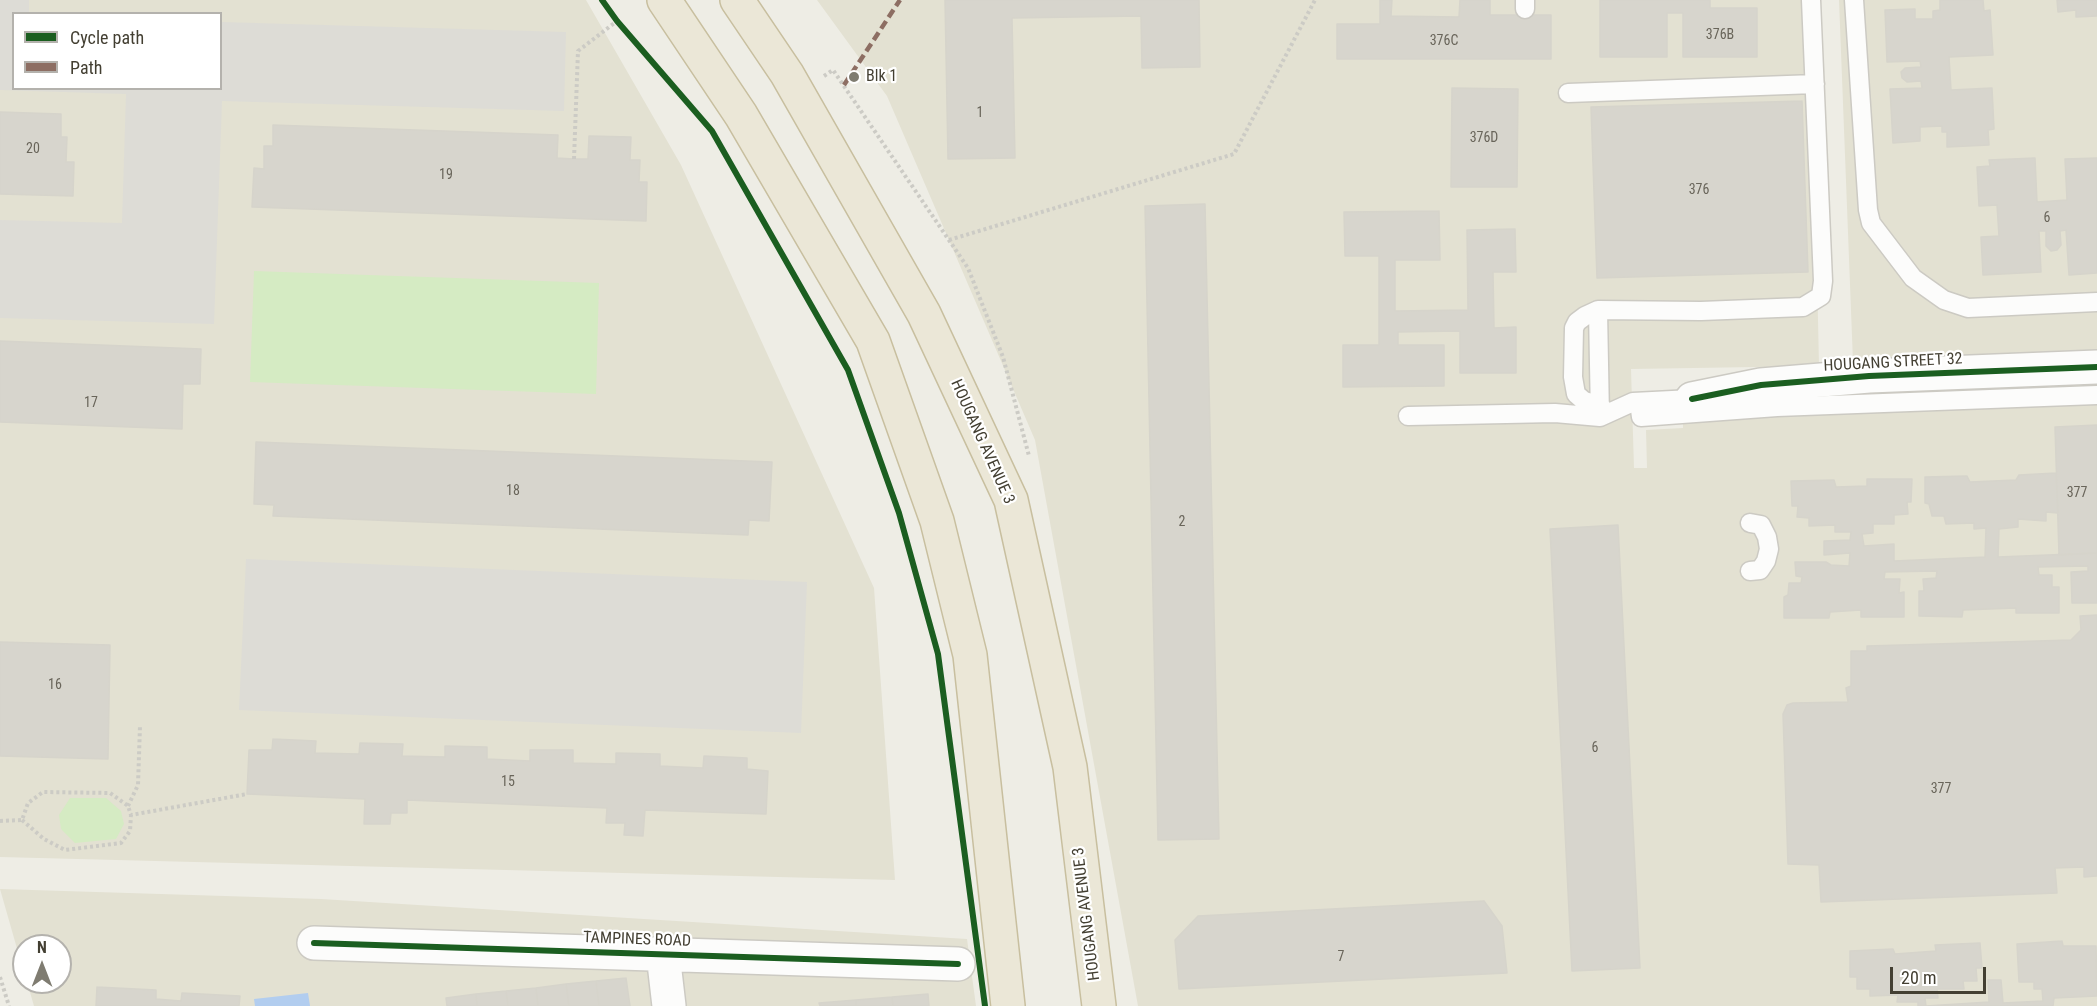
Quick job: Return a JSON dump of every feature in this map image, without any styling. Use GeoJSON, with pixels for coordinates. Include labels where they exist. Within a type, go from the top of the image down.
{"type":"FeatureCollection","features":[{"type":"Feature","properties":{"kind":"highway"},"geometry":{"type":"LineString","coordinates":[[664,0],[741,115],[873,341],[938,521],[970,655],[1008,1006]]}},
{"type":"Feature","properties":{"kind":"highway","name":"HOUGANG AVENUE 3"},"geometry":{"type":"LineString","coordinates":[[737,0],[798,93],[924,314],[1011,500],[1070,767],[1099,1006]]}},
{"type":"Feature","properties":{"kind":"street","name":"HOUGANG STREET 32"},"geometry":{"type":"LineString","coordinates":[[1692,399],[1761,386],[1869,376],[2097,367]]}},
{"type":"Feature","properties":{"kind":"street","name":"TAMPINES ROAD"},"geometry":{"type":"LineString","coordinates":[[314,943],[958,964]]}},
{"type":"Feature","properties":{"kind":"street","name":"TAMPINES ROAD"},"geometry":{"type":"LineString","coordinates":[[663,954],[669,1006]]}},
{"type":"Feature","properties":{"kind":"lane"},"geometry":{"type":"LineString","coordinates":[[1692,399],[1639,402],[1623,406],[1609,414],[1584,401],[1576,394],[1573,376],[1574,328],[1578,322],[1598,310],[1690,311],[1803,307],[1821,296],[1811,0]]}},
{"type":"Feature","properties":{"kind":"lane"},"geometry":{"type":"LineString","coordinates":[[1854,0],[1868,210],[1871,223],[1913,278],[1944,300],[1968,308],[2097,302]]}},
{"type":"Feature","properties":{"kind":"lane"},"geometry":{"type":"LineString","coordinates":[[1568,93],[1815,84]]}},
{"type":"Feature","properties":{"kind":"lane"},"geometry":{"type":"LineString","coordinates":[[1598,310],[1601,411]]}},
{"type":"Feature","properties":{"kind":"lane"},"geometry":{"type":"LineString","coordinates":[[1639,402],[1641,417],[1777,407],[2097,395]]}},
{"type":"Feature","properties":{"kind":"lane"},"geometry":{"type":"LineString","coordinates":[[1408,416],[1601,411]]}},
{"type":"Feature","properties":{"kind":"lane"},"geometry":{"type":"LineString","coordinates":[[1750,523],[1761,525],[1767,537],[1769,549],[1766,561],[1760,570],[1750,571]]}},
{"type":"Feature","properties":{"kind":"path"},"geometry":{"type":"LineString","coordinates":[[949,240],[1234,154],[1315,0]]}},
{"type":"Feature","properties":{"kind":"path"},"geometry":{"type":"LineString","coordinates":[[612,14],[624,29]]}},
{"type":"Feature","properties":{"kind":"path"},"geometry":{"type":"LineString","coordinates":[[574,159],[578,51],[617,21]]}},
{"type":"Feature","properties":{"kind":"path"},"geometry":{"type":"LineString","coordinates":[[798,93],[833,70],[968,268]]}},
{"type":"Feature","properties":{"kind":"path"},"geometry":{"type":"LineString","coordinates":[[0,821],[21,820],[44,839],[65,850],[121,843],[130,831],[128,806],[138,785],[140,726]]}},
{"type":"Feature","properties":{"kind":"path"},"geometry":{"type":"LineString","coordinates":[[21,820],[28,803],[43,792],[110,793],[128,806]]}},
{"type":"Feature","properties":{"kind":"path"},"geometry":{"type":"LineString","coordinates":[[130,815],[248,794]]}},
{"type":"Feature","properties":{"kind":"path"},"geometry":{"type":"LineString","coordinates":[[0,977],[9,1006]]}},
{"type":"Feature","properties":{"kind":"shaded area"},"geometry":{"type":"Polygon","coordinates":[[[0,0],[586,0],[681,165],[874,588],[895,880],[0,857],[0,0]]]}},
{"type":"Feature","properties":{"kind":"shaded area"},"geometry":{"type":"Polygon","coordinates":[[[0,0],[29,0],[29,12],[12,12],[12,90],[222,90],[222,22],[566,32],[564,111],[222,101],[214,324],[0,318],[0,220],[122,223],[126,94],[0,90],[0,0]]]}},
{"type":"Feature","properties":{"kind":"shaded area"},"geometry":{"type":"Polygon","coordinates":[[[817,0],[1811,0],[1819,366],[1631,369],[1634,468],[1647,468],[1646,430],[1683,428],[1683,417],[2097,402],[2097,1006],[1138,1006],[1035,440],[887,96],[817,0]]]}},
{"type":"Feature","properties":{"kind":"shaded area"},"geometry":{"type":"Polygon","coordinates":[[[1839,0],[2097,0],[2097,356],[1853,362],[1839,0]]]}},
{"type":"Feature","properties":{"kind":"shaded area"},"geometry":{"type":"Polygon","coordinates":[[[246,559],[807,582],[801,733],[239,710],[246,559]]]}},
{"type":"Feature","properties":{"kind":"shaded area"},"geometry":{"type":"Polygon","coordinates":[[[0,889],[321,899],[967,939],[976,1006],[34,1006],[30,994],[72,994],[72,934],[13,934],[0,889]]]}},
{"type":"Feature","properties":{"kind":"green space"},"geometry":{"type":"Polygon","coordinates":[[[254,271],[599,283],[596,394],[250,382],[254,271]]]}},
{"type":"Feature","properties":{"kind":"green space"},"geometry":{"type":"Polygon","coordinates":[[[70,798],[106,798],[121,811],[124,824],[116,839],[75,843],[61,829],[59,815],[70,798]]]}},
{"type":"Feature","properties":{"kind":"water"},"geometry":{"type":"Polygon","coordinates":[[[308,993],[310,1006],[255,1006],[254,999],[308,993]]]}},
{"type":"Feature","properties":{"kind":"building"},"geometry":{"type":"Polygon","coordinates":[[[945,0],[1199,0],[1200,67],[1142,68],[1141,16],[1012,18],[1015,158],[948,159],[945,0]]]}},
{"type":"Feature","properties":{"kind":"building"},"geometry":{"type":"Polygon","coordinates":[[[1380,0],[1392,0],[1391,16],[1459,17],[1460,0],[1490,0],[1490,15],[1551,15],[1551,59],[1337,59],[1337,24],[1380,24],[1380,0]]]}},
{"type":"Feature","properties":{"kind":"building"},"geometry":{"type":"Polygon","coordinates":[[[1600,0],[1710,0],[1710,8],[1757,8],[1757,57],[1683,57],[1683,13],[1667,13],[1667,57],[1600,57],[1600,0]]]}},
{"type":"Feature","properties":{"kind":"building"},"geometry":{"type":"Polygon","coordinates":[[[1940,0],[1983,0],[1984,11],[1990,10],[1993,55],[1949,57],[1951,90],[1992,88],[1994,129],[1988,130],[1989,145],[1947,147],[1947,132],[1942,132],[1942,126],[1920,127],[1920,141],[1893,143],[1890,89],[1922,88],[1921,81],[1907,82],[1902,78],[1901,72],[1905,68],[1921,67],[1920,61],[1887,62],[1885,10],[1915,9],[1915,19],[1933,19],[1933,11],[1940,10],[1940,0]]]}},
{"type":"Feature","properties":{"kind":"building"},"geometry":{"type":"Polygon","coordinates":[[[2057,0],[2097,0],[2097,16],[2076,17],[2076,10],[2058,12],[2057,0]]]}},
{"type":"Feature","properties":{"kind":"building"},"geometry":{"type":"Polygon","coordinates":[[[1452,88],[1518,89],[1517,187],[1451,187],[1452,88]]]}},
{"type":"Feature","properties":{"kind":"building"},"geometry":{"type":"Polygon","coordinates":[[[1802,101],[1808,272],[1597,278],[1591,107],[1802,101]]]}},
{"type":"Feature","properties":{"kind":"building"},"geometry":{"type":"Polygon","coordinates":[[[0,112],[61,114],[61,137],[67,137],[66,162],[74,162],[73,196],[0,194],[0,112]]]}},
{"type":"Feature","properties":{"kind":"building"},"geometry":{"type":"Polygon","coordinates":[[[273,125],[558,135],[557,158],[574,159],[588,159],[589,136],[631,137],[630,160],[640,160],[639,182],[647,182],[646,221],[252,207],[254,168],[264,169],[264,146],[273,146],[273,125]]]}},
{"type":"Feature","properties":{"kind":"building"},"geometry":{"type":"Polygon","coordinates":[[[2035,158],[2037,202],[2067,200],[2065,159],[2097,158],[2097,273],[2069,275],[2066,230],[2060,231],[2061,245],[2057,250],[2051,251],[2046,246],[2046,231],[2039,231],[2041,272],[1983,275],[1981,237],[1999,236],[1997,205],[1979,206],[1977,167],[1990,166],[1989,160],[2035,158]]]}},
{"type":"Feature","properties":{"kind":"building"},"geometry":{"type":"Polygon","coordinates":[[[1205,204],[1219,839],[1158,840],[1145,206],[1205,204]]]}},
{"type":"Feature","properties":{"kind":"building"},"geometry":{"type":"Polygon","coordinates":[[[1439,211],[1440,260],[1395,260],[1395,311],[1468,310],[1467,230],[1515,229],[1516,272],[1493,272],[1494,328],[1516,327],[1516,373],[1460,373],[1460,331],[1398,332],[1398,345],[1444,345],[1444,386],[1343,387],[1343,345],[1379,345],[1379,256],[1345,256],[1344,212],[1439,211]]]}},
{"type":"Feature","properties":{"kind":"building"},"geometry":{"type":"Polygon","coordinates":[[[0,341],[201,349],[200,384],[183,384],[182,429],[0,422],[0,341]]]}},
{"type":"Feature","properties":{"kind":"building"},"geometry":{"type":"Polygon","coordinates":[[[2097,425],[2097,553],[2059,555],[2055,427],[2097,425]]]}},
{"type":"Feature","properties":{"kind":"building"},"geometry":{"type":"Polygon","coordinates":[[[256,442],[772,462],[769,521],[749,520],[748,535],[273,516],[274,505],[254,504],[256,442]]]}},
{"type":"Feature","properties":{"kind":"building"},"geometry":{"type":"Polygon","coordinates":[[[2056,473],[2058,513],[2046,512],[2046,521],[2018,519],[2018,527],[1999,529],[1998,557],[2097,553],[2097,603],[2072,603],[2071,572],[2088,571],[2088,566],[2038,567],[2039,575],[2052,575],[2052,587],[2059,587],[2059,613],[2016,613],[2016,608],[1963,610],[1962,617],[1919,616],[1919,591],[1924,591],[1923,579],[1936,578],[1937,571],[1885,572],[1884,579],[1900,579],[1899,593],[1904,592],[1904,617],[1861,617],[1861,610],[1830,612],[1829,618],[1784,618],[1784,597],[1788,595],[1789,583],[1801,583],[1802,577],[1796,576],[1795,562],[1826,562],[1831,565],[1849,566],[1850,553],[1824,555],[1824,541],[1850,540],[1851,532],[1835,532],[1835,525],[1809,526],[1809,518],[1797,517],[1798,506],[1792,506],[1791,481],[1834,480],[1836,487],[1867,486],[1867,479],[1912,479],[1911,502],[1907,502],[1908,514],[1894,515],[1894,524],[1873,524],[1873,533],[1862,534],[1864,546],[1894,544],[1894,561],[1985,557],[1986,528],[1974,529],[1974,523],[1946,524],[1944,516],[1932,516],[1929,504],[1925,503],[1925,477],[1967,476],[1970,482],[2016,480],[2019,475],[2056,473]]]}},
{"type":"Feature","properties":{"kind":"building"},"geometry":{"type":"Polygon","coordinates":[[[1618,525],[1640,968],[1572,971],[1550,529],[1618,525]]]}},
{"type":"Feature","properties":{"kind":"building"},"geometry":{"type":"Polygon","coordinates":[[[2097,615],[2097,876],[2084,877],[2084,867],[2055,868],[2057,893],[1821,902],[1819,865],[1788,864],[1783,714],[1787,705],[1848,702],[1846,688],[1851,686],[1851,651],[1867,651],[1867,646],[2071,640],[2081,630],[2080,616],[2097,615]]]}},
{"type":"Feature","properties":{"kind":"building"},"geometry":{"type":"Polygon","coordinates":[[[0,642],[110,645],[108,759],[0,756],[0,642]]]}},
{"type":"Feature","properties":{"kind":"building"},"geometry":{"type":"Polygon","coordinates":[[[273,739],[316,741],[315,753],[359,754],[360,743],[403,744],[402,756],[445,757],[445,746],[487,747],[487,759],[530,761],[530,750],[573,750],[573,763],[616,764],[616,753],[660,754],[660,766],[703,768],[704,756],[747,758],[747,769],[768,771],[766,814],[645,810],[643,836],[624,835],[625,823],[606,823],[607,808],[407,800],[407,813],[391,813],[390,824],[364,824],[365,799],[247,794],[249,750],[272,750],[273,739]]]}},
{"type":"Feature","properties":{"kind":"building"},"geometry":{"type":"Polygon","coordinates":[[[1484,901],[1502,926],[1507,973],[1179,989],[1175,940],[1198,916],[1484,901]]]}},
{"type":"Feature","properties":{"kind":"building"},"geometry":{"type":"Polygon","coordinates":[[[2062,941],[2063,946],[2096,946],[2097,996],[2054,998],[2053,1006],[1926,1006],[1989,1002],[1988,980],[2001,980],[2003,1003],[2043,1001],[2042,989],[2034,989],[2034,982],[2019,982],[2017,944],[2062,941]]]}},
{"type":"Feature","properties":{"kind":"building"},"geometry":{"type":"Polygon","coordinates":[[[1980,943],[1982,968],[1976,968],[1977,981],[1963,981],[1964,989],[1937,989],[1938,998],[1925,998],[1926,1006],[1918,1006],[1918,1002],[1897,1002],[1898,995],[1870,996],[1870,989],[1857,989],[1857,977],[1850,977],[1850,951],[1893,949],[1895,954],[1936,951],[1935,945],[1980,943]]]}},
{"type":"Feature","properties":{"kind":"building"},"geometry":{"type":"Polygon","coordinates":[[[626,978],[630,1006],[599,1006],[596,981],[626,978]]]}},
{"type":"Feature","properties":{"kind":"building"},"geometry":{"type":"Polygon","coordinates":[[[596,981],[599,1006],[569,1006],[566,984],[596,981]]]}},
{"type":"Feature","properties":{"kind":"building"},"geometry":{"type":"Polygon","coordinates":[[[566,984],[569,1006],[538,1006],[536,988],[566,984]]]}},
{"type":"Feature","properties":{"kind":"building"},"geometry":{"type":"Polygon","coordinates":[[[97,987],[156,990],[156,999],[181,1001],[182,993],[240,996],[239,1006],[96,1006],[97,987]]]}},
{"type":"Feature","properties":{"kind":"building"},"geometry":{"type":"Polygon","coordinates":[[[536,988],[538,1006],[508,1006],[506,991],[536,988]]]}},
{"type":"Feature","properties":{"kind":"building"},"geometry":{"type":"Polygon","coordinates":[[[506,991],[508,1006],[477,1006],[476,994],[506,991]]]}},
{"type":"Feature","properties":{"kind":"building"},"geometry":{"type":"Polygon","coordinates":[[[476,994],[477,1006],[447,1006],[446,998],[476,994]]]}},
{"type":"Feature","properties":{"kind":"building"},"geometry":{"type":"Polygon","coordinates":[[[928,994],[929,1006],[893,1006],[892,997],[928,994]]]}},
{"type":"Feature","properties":{"kind":"building"},"geometry":{"type":"Polygon","coordinates":[[[892,997],[893,1006],[856,1006],[856,1000],[892,997]]]}},
{"type":"Feature","properties":{"kind":"building"},"geometry":{"type":"Polygon","coordinates":[[[856,1000],[856,1006],[820,1006],[819,1003],[856,1000]]]}},
{"type":"Feature","properties":{"kind":"marked path"},"geometry":{"type":"LineString","coordinates":[[844,85],[900,0]]}},
{"type":"Feature","properties":{"kind":"cycle path"},"geometry":{"type":"LineString","coordinates":[[602,0],[617,21],[712,131],[848,370],[899,513],[938,654],[985,1006]]}},
{"type":"Feature","properties":{"kind":"cycle path"},"geometry":{"type":"LineString","coordinates":[[1692,399],[1761,385],[1869,376],[2097,367]]}},
{"type":"Feature","properties":{"kind":"cycle path"},"geometry":{"type":"LineString","coordinates":[[314,943],[958,964]]}},
{"type":"Feature","properties":{"kind":"place","name":"Blk 1"},"geometry":{"type":"Point","coordinates":[854,77]}}]}
